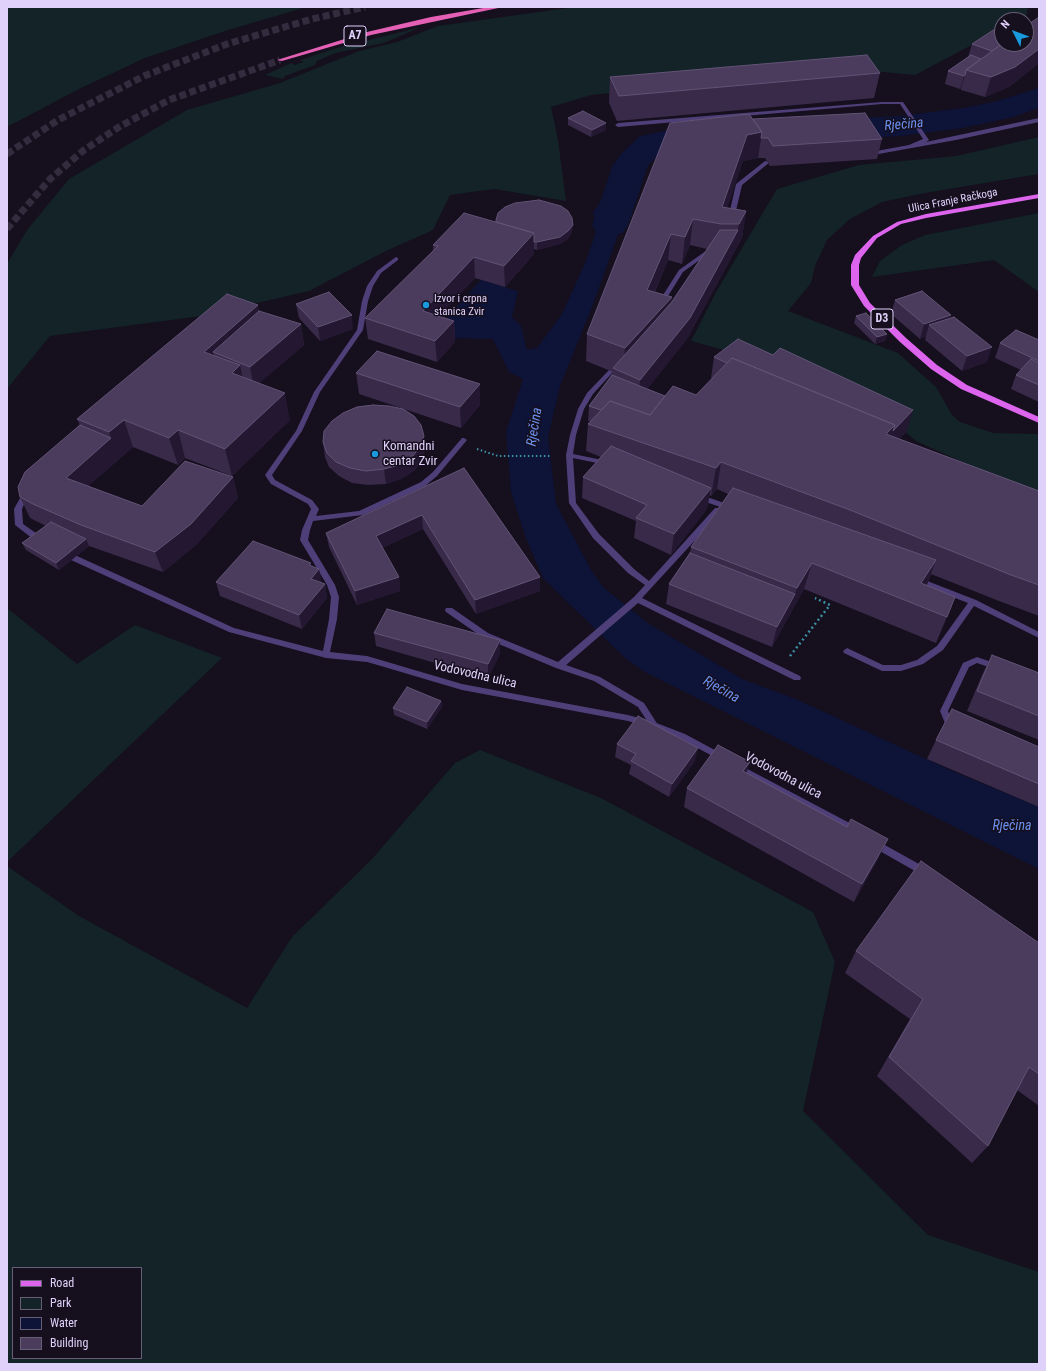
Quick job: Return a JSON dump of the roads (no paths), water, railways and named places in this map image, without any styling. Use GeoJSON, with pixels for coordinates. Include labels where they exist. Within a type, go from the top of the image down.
{"type":"FeatureCollection","features":[{"type":"Feature","properties":{"kind":"highway","name":"A7"},"geometry":{"type":"LineString","coordinates":[[280,60],[348,38],[431,19],[500,7]]}},
{"type":"Feature","properties":{"kind":"main road","name":"Ulica Franje Račkoga"},"geometry":{"type":"LineString","coordinates":[[1039,196],[926,216],[899,223],[875,237],[858,257],[855,265],[855,285],[867,304],[903,340],[934,367],[964,387],[1039,420]]}},
{"type":"Feature","properties":{"kind":"street"},"geometry":{"type":"LineString","coordinates":[[618,125],[901,103],[926,140],[911,146]]}},
{"type":"Feature","properties":{"kind":"street"},"geometry":{"type":"LineString","coordinates":[[873,153],[956,138],[1039,120]]}},
{"type":"Feature","properties":{"kind":"street"},"geometry":{"type":"LineString","coordinates":[[729,228],[739,184],[767,162]]}},
{"type":"Feature","properties":{"kind":"street"},"geometry":{"type":"LineString","coordinates":[[658,309],[681,271],[711,249]]}},
{"type":"Feature","properties":{"kind":"street"},"geometry":{"type":"LineString","coordinates":[[326,655],[333,619],[335,597],[331,585],[304,540],[306,530],[315,509],[310,502],[273,482],[268,475],[299,431],[317,392],[360,330],[365,301],[370,286],[379,272],[396,260]]}},
{"type":"Feature","properties":{"kind":"street"},"geometry":{"type":"LineString","coordinates":[[612,371],[590,393],[581,409],[573,435],[569,455],[573,503],[596,536],[631,571],[650,585]]}},
{"type":"Feature","properties":{"kind":"street"},"geometry":{"type":"LineString","coordinates":[[311,519],[360,513],[423,484],[435,474],[464,440]]}},
{"type":"Feature","properties":{"kind":"street"},"geometry":{"type":"LineString","coordinates":[[569,455],[614,466]]}},
{"type":"Feature","properties":{"kind":"street"},"geometry":{"type":"LineString","coordinates":[[33,484],[28,489],[18,508],[19,525],[40,540]]}},
{"type":"Feature","properties":{"kind":"street"},"geometry":{"type":"LineString","coordinates":[[694,495],[737,511]]}},
{"type":"Feature","properties":{"kind":"street"},"geometry":{"type":"LineString","coordinates":[[559,666],[637,599],[722,505]]}},
{"type":"Feature","properties":{"kind":"street","name":"Vodovodna ulica"},"geometry":{"type":"LineString","coordinates":[[74,558],[232,630],[326,655],[367,659],[462,687],[628,718],[654,725],[682,736],[830,817],[931,877]]}},
{"type":"Feature","properties":{"kind":"street"},"geometry":{"type":"LineString","coordinates":[[906,576],[973,602],[1039,635]]}},
{"type":"Feature","properties":{"kind":"street"},"geometry":{"type":"LineString","coordinates":[[637,599],[797,678]]}},
{"type":"Feature","properties":{"kind":"street"},"geometry":{"type":"LineString","coordinates":[[847,651],[882,668],[901,668],[920,662],[940,648],[973,602]]}},
{"type":"Feature","properties":{"kind":"street"},"geometry":{"type":"LineString","coordinates":[[449,610],[485,635],[597,680],[641,704],[654,725]]}},
{"type":"Feature","properties":{"kind":"street"},"geometry":{"type":"LineString","coordinates":[[962,726],[948,720],[944,711],[966,665],[977,660],[1004,670]]}},
{"type":"Feature","properties":{"kind":"water","name":"Rječina"},"geometry":{"type":"Polygon","coordinates":[[[625,159],[645,159],[592,307],[560,386],[548,437],[556,504],[591,570],[603,587],[649,624],[744,680],[796,699],[952,771],[1039,807],[1039,869],[645,672],[625,658],[543,578],[526,538],[511,492],[506,432],[523,379],[509,372],[493,339],[455,338],[435,331],[481,280],[518,291],[512,317],[521,326],[527,350],[537,348],[562,314],[586,261],[597,229],[593,212],[600,203],[613,164],[625,159]]]}},
{"type":"Feature","properties":{"kind":"waterway","name":"Rječina"},"geometry":{"type":"LineString","coordinates":[[610,225],[633,161],[652,143],[679,138],[900,126],[963,118],[1002,110],[1039,97]]}},
{"type":"Feature","properties":{"kind":"tunnel"},"geometry":{"type":"LineString","coordinates":[[7,154],[58,120],[144,76],[227,44],[312,19],[365,7]]}},
{"type":"Feature","properties":{"kind":"tunnel"},"geometry":{"type":"LineString","coordinates":[[7,229],[50,179],[84,150],[119,127],[169,100],[280,60]]}},
{"type":"Feature","properties":{"kind":"place","name":"Izvor i crpna stanica Zvir"},"geometry":{"type":"Point","coordinates":[426,305]}},
{"type":"Feature","properties":{"kind":"place","name":"Komandni centar Zvir"},"geometry":{"type":"Point","coordinates":[375,454]}}]}
